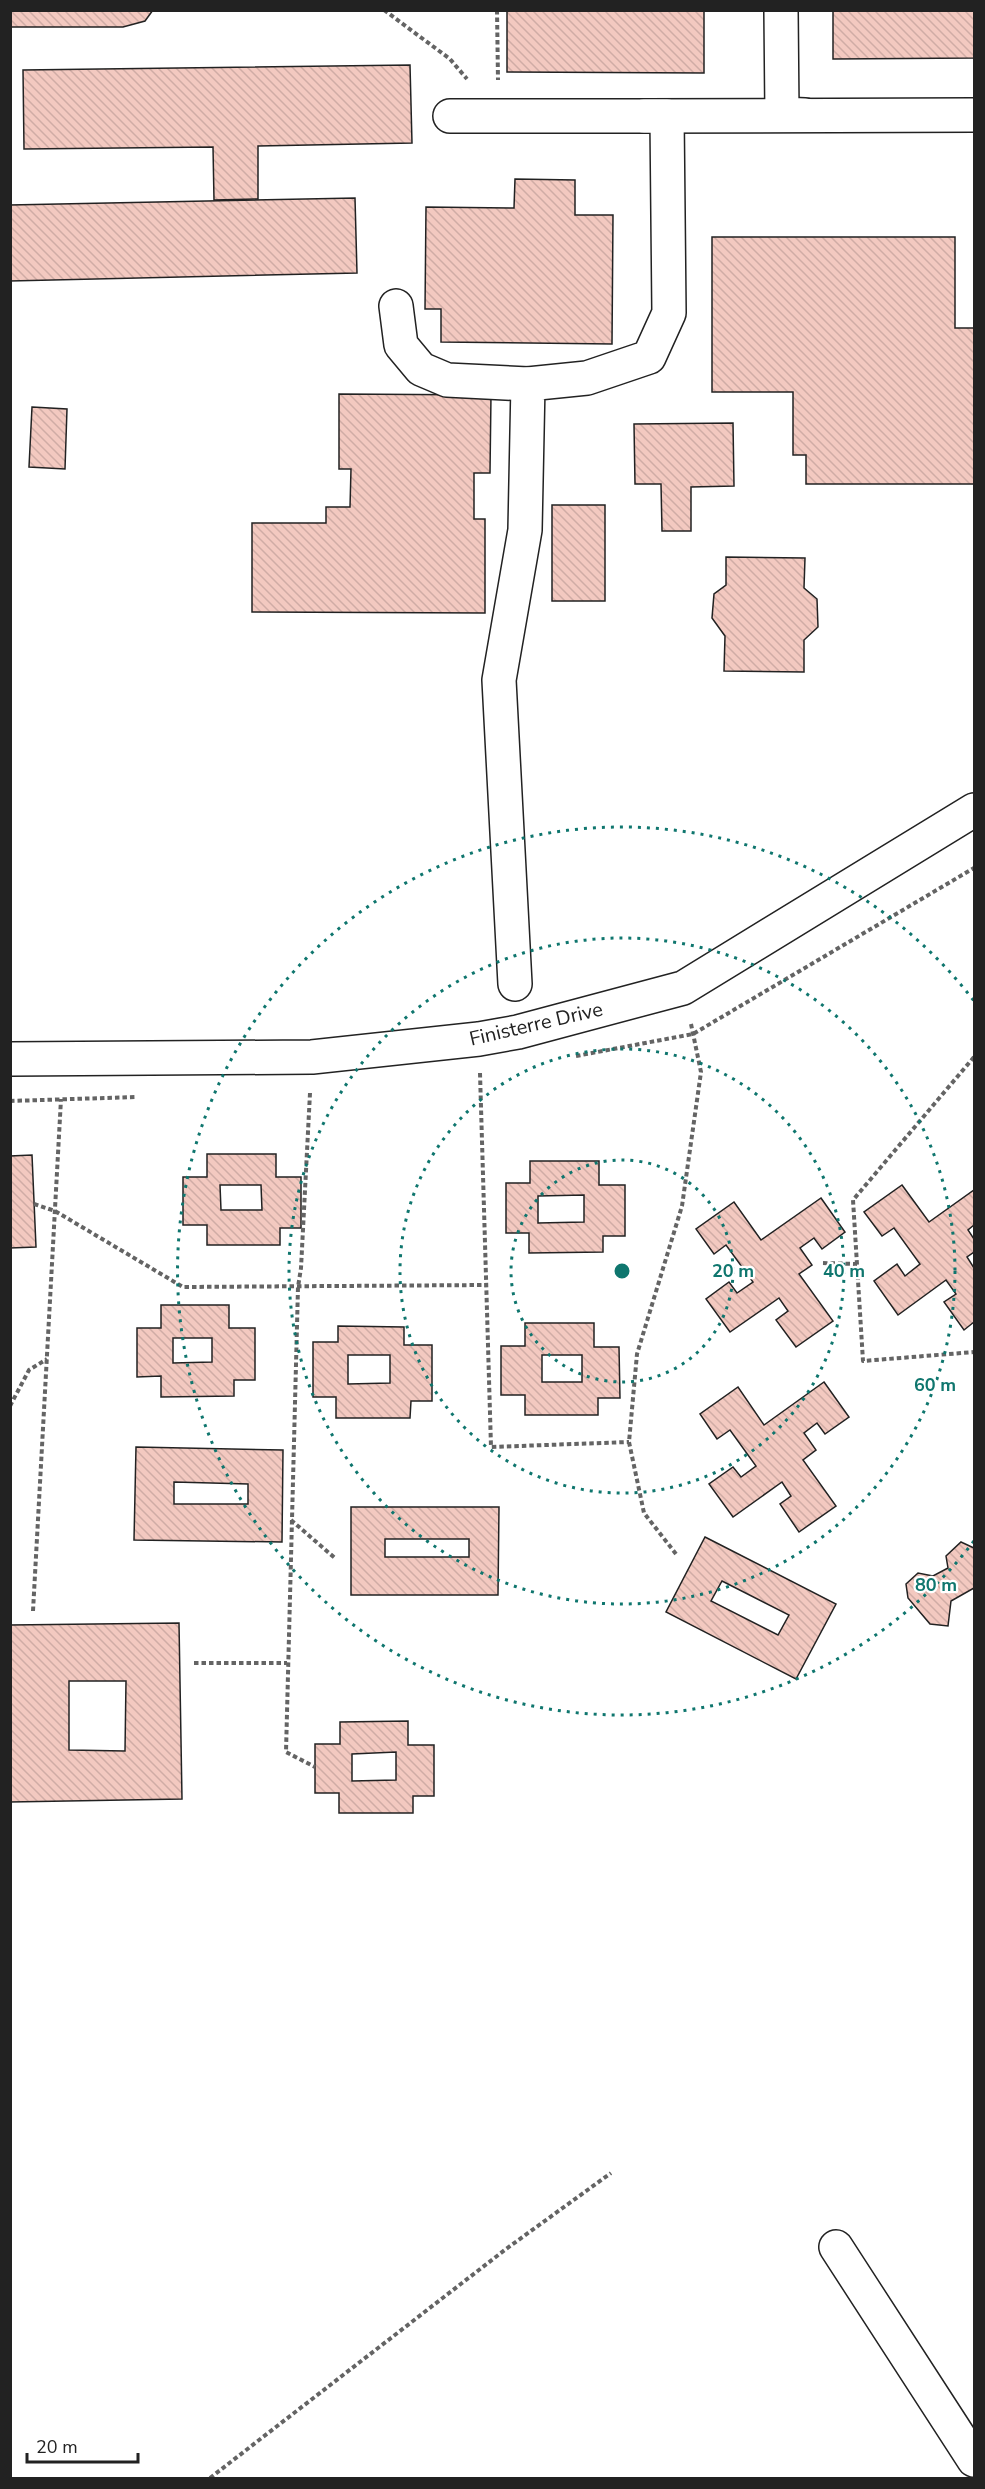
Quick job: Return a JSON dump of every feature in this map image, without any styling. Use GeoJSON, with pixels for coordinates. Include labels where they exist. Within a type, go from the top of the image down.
{"type":"FeatureCollection","features":[{"type":"Feature","properties":{"kind":"street"},"geometry":{"type":"LineString","coordinates":[[781,10],[782,114]]}},
{"type":"Feature","properties":{"kind":"street"},"geometry":{"type":"LineString","coordinates":[[667,116],[450,116],[975,115]]}},
{"type":"Feature","properties":{"kind":"street"},"geometry":{"type":"LineString","coordinates":[[396,306],[401,345],[422,369],[447,380],[528,384],[588,381],[649,357],[669,313],[667,116]]}},
{"type":"Feature","properties":{"kind":"street"},"geometry":{"type":"LineString","coordinates":[[515,984],[499,680],[525,530],[528,384]]}},
{"type":"Feature","properties":{"kind":"street","name":"Finisterre Drive"},"geometry":{"type":"LineString","coordinates":[[10,1059],[312,1057],[479,1039],[518,1032],[683,988],[975,810]]}},
{"type":"Feature","properties":{"kind":"street"},"geometry":{"type":"LineString","coordinates":[[836,2247],[975,2460]]}},
{"type":"Feature","properties":{"kind":"path"},"geometry":{"type":"LineString","coordinates":[[384,10],[450,59],[498,117]]}},
{"type":"Feature","properties":{"kind":"path"},"geometry":{"type":"LineString","coordinates":[[497,10],[498,117]]}},
{"type":"Feature","properties":{"kind":"path"},"geometry":{"type":"LineString","coordinates":[[676,1554],[644,1513],[630,1442],[637,1354],[682,1206],[701,1072],[683,988]]}},
{"type":"Feature","properties":{"kind":"path"},"geometry":{"type":"LineString","coordinates":[[479,1039],[491,1447],[630,1442]]}},
{"type":"Feature","properties":{"kind":"path"},"geometry":{"type":"LineString","coordinates":[[312,1057],[301,1268],[298,1287],[286,1752],[315,1767]]}},
{"type":"Feature","properties":{"kind":"path"},"geometry":{"type":"LineString","coordinates":[[975,1057],[853,1200],[863,1361],[975,1352]]}},
{"type":"Feature","properties":{"kind":"path"},"geometry":{"type":"LineString","coordinates":[[33,1611],[61,1099]]}},
{"type":"Feature","properties":{"kind":"path"},"geometry":{"type":"LineString","coordinates":[[34,1204],[55,1211],[183,1287],[486,1285]]}},
{"type":"Feature","properties":{"kind":"path"},"geometry":{"type":"LineString","coordinates":[[823,1263],[857,1264]]}},
{"type":"Feature","properties":{"kind":"path"},"geometry":{"type":"LineString","coordinates":[[10,1406],[29,1370],[47,1359]]}},
{"type":"Feature","properties":{"kind":"path"},"geometry":{"type":"LineString","coordinates":[[291,1520],[336,1559]]}},
{"type":"Feature","properties":{"kind":"path"},"geometry":{"type":"LineString","coordinates":[[194,1663],[287,1663]]}},
{"type":"Feature","properties":{"kind":"path"},"geometry":{"type":"LineString","coordinates":[[210,2478],[506,2249],[611,2173]]}},
{"type":"Feature","properties":{"kind":"building"},"geometry":{"type":"Polygon","coordinates":[[[10,10],[153,10],[145,21],[123,27],[10,27],[10,10]]]}},
{"type":"Feature","properties":{"kind":"building"},"geometry":{"type":"Polygon","coordinates":[[[507,10],[704,10],[704,73],[507,72],[507,10]]]}},
{"type":"Feature","properties":{"kind":"building"},"geometry":{"type":"Polygon","coordinates":[[[833,10],[974,10],[974,58],[833,59],[833,10]]]}},
{"type":"Feature","properties":{"kind":"building"},"geometry":{"type":"Polygon","coordinates":[[[410,65],[412,143],[258,146],[258,199],[214,200],[213,147],[24,149],[23,70],[410,65]]]}},
{"type":"Feature","properties":{"kind":"building"},"geometry":{"type":"Polygon","coordinates":[[[515,179],[575,180],[575,215],[613,215],[612,344],[441,342],[441,309],[425,309],[426,207],[514,208],[515,179]]]}},
{"type":"Feature","properties":{"kind":"building"},"geometry":{"type":"Polygon","coordinates":[[[355,198],[357,273],[10,281],[10,205],[355,198]]]}},
{"type":"Feature","properties":{"kind":"building"},"geometry":{"type":"Polygon","coordinates":[[[712,237],[955,237],[955,328],[974,328],[974,484],[806,484],[806,455],[793,455],[793,392],[712,392],[712,237]]]}},
{"type":"Feature","properties":{"kind":"building"},"geometry":{"type":"Polygon","coordinates":[[[339,394],[491,395],[490,473],[474,473],[474,519],[485,519],[485,613],[252,612],[252,523],[326,523],[326,507],[350,507],[351,469],[339,469],[339,394]]]}},
{"type":"Feature","properties":{"kind":"building"},"geometry":{"type":"Polygon","coordinates":[[[32,407],[67,409],[65,469],[29,467],[32,407]]]}},
{"type":"Feature","properties":{"kind":"building"},"geometry":{"type":"Polygon","coordinates":[[[733,423],[734,486],[691,487],[691,531],[662,531],[661,484],[635,484],[634,424],[733,423]]]}},
{"type":"Feature","properties":{"kind":"building"},"geometry":{"type":"Polygon","coordinates":[[[552,505],[605,505],[605,601],[552,601],[552,505]]]}},
{"type":"Feature","properties":{"kind":"building"},"geometry":{"type":"Polygon","coordinates":[[[726,557],[805,558],[804,588],[817,599],[818,627],[804,640],[804,672],[724,671],[725,636],[712,618],[714,594],[726,585],[726,557]]]}},
{"type":"Feature","properties":{"kind":"building"},"geometry":{"type":"Polygon","coordinates":[[[207,1154],[276,1154],[276,1177],[301,1177],[301,1228],[280,1228],[280,1245],[207,1245],[207,1225],[183,1225],[183,1177],[207,1177],[207,1154]],[[220,1185],[221,1210],[262,1210],[261,1185],[220,1185]]]}},
{"type":"Feature","properties":{"kind":"building"},"geometry":{"type":"Polygon","coordinates":[[[32,1155],[36,1247],[10,1248],[10,1156],[32,1155]]]}},
{"type":"Feature","properties":{"kind":"building"},"geometry":{"type":"Polygon","coordinates":[[[530,1161],[599,1161],[599,1185],[625,1185],[625,1236],[603,1236],[603,1252],[529,1253],[529,1233],[506,1233],[506,1183],[530,1183],[530,1161]],[[584,1195],[538,1196],[538,1223],[584,1222],[584,1195]]]}},
{"type":"Feature","properties":{"kind":"building"},"geometry":{"type":"Polygon","coordinates":[[[902,1185],[929,1222],[974,1190],[974,1225],[968,1230],[974,1239],[974,1252],[967,1257],[974,1268],[974,1322],[964,1330],[944,1302],[956,1294],[946,1280],[898,1315],[874,1281],[897,1264],[905,1276],[920,1264],[894,1228],[882,1236],[864,1212],[902,1185]]]}},
{"type":"Feature","properties":{"kind":"building"},"geometry":{"type":"Polygon","coordinates":[[[821,1198],[845,1232],[822,1249],[814,1238],[800,1248],[812,1265],[799,1274],[833,1321],[796,1347],[776,1320],[788,1311],[779,1298],[730,1332],[706,1299],[729,1282],[737,1293],[753,1282],[726,1245],[714,1254],[696,1229],[734,1202],[761,1240],[821,1198]]]}},
{"type":"Feature","properties":{"kind":"building"},"geometry":{"type":"Polygon","coordinates":[[[161,1305],[229,1305],[229,1328],[255,1328],[255,1380],[234,1380],[234,1396],[161,1397],[161,1376],[137,1377],[137,1328],[161,1328],[161,1305]],[[173,1338],[173,1363],[212,1362],[212,1338],[173,1338]]]}},
{"type":"Feature","properties":{"kind":"building"},"geometry":{"type":"Polygon","coordinates":[[[525,1323],[594,1323],[594,1347],[619,1347],[620,1398],[598,1398],[598,1415],[525,1415],[525,1395],[501,1395],[501,1346],[525,1346],[525,1323]],[[542,1355],[542,1382],[582,1382],[582,1355],[542,1355]]]}},
{"type":"Feature","properties":{"kind":"building"},"geometry":{"type":"Polygon","coordinates":[[[338,1326],[404,1327],[404,1345],[432,1345],[432,1401],[411,1401],[410,1418],[336,1418],[336,1397],[313,1397],[313,1342],[338,1342],[338,1326]],[[348,1355],[348,1384],[390,1383],[390,1355],[348,1355]]]}},
{"type":"Feature","properties":{"kind":"building"},"geometry":{"type":"Polygon","coordinates":[[[824,1382],[849,1417],[825,1434],[817,1423],[804,1433],[816,1450],[803,1460],[836,1506],[799,1532],[780,1504],[791,1496],[782,1482],[733,1517],[709,1484],[733,1467],[741,1477],[756,1466],[730,1430],[717,1439],[700,1414],[738,1387],[764,1425],[824,1382]]]}},
{"type":"Feature","properties":{"kind":"building"},"geometry":{"type":"Polygon","coordinates":[[[136,1447],[283,1450],[282,1542],[134,1540],[136,1447]],[[174,1482],[174,1504],[248,1504],[248,1484],[174,1482]]]}},
{"type":"Feature","properties":{"kind":"building"},"geometry":{"type":"Polygon","coordinates":[[[351,1507],[499,1507],[498,1595],[351,1595],[351,1507]],[[385,1539],[385,1557],[469,1557],[469,1539],[385,1539]]]}},
{"type":"Feature","properties":{"kind":"building"},"geometry":{"type":"Polygon","coordinates":[[[705,1537],[836,1604],[796,1679],[666,1612],[705,1537]],[[722,1581],[711,1601],[778,1635],[789,1615],[722,1581]]]}},
{"type":"Feature","properties":{"kind":"building"},"geometry":{"type":"Polygon","coordinates":[[[961,1542],[974,1548],[974,1588],[951,1601],[948,1626],[930,1624],[908,1598],[906,1584],[918,1573],[933,1576],[948,1568],[946,1556],[961,1542]]]}},
{"type":"Feature","properties":{"kind":"building"},"geometry":{"type":"Polygon","coordinates":[[[179,1623],[182,1799],[10,1802],[10,1625],[179,1623]],[[69,1681],[69,1750],[125,1751],[126,1681],[69,1681]]]}},
{"type":"Feature","properties":{"kind":"building"},"geometry":{"type":"Polygon","coordinates":[[[408,1721],[408,1745],[434,1745],[434,1796],[413,1796],[413,1813],[339,1813],[339,1793],[315,1793],[315,1744],[340,1744],[340,1722],[408,1721]],[[396,1752],[352,1754],[352,1781],[396,1780],[396,1752]]]}}]}
